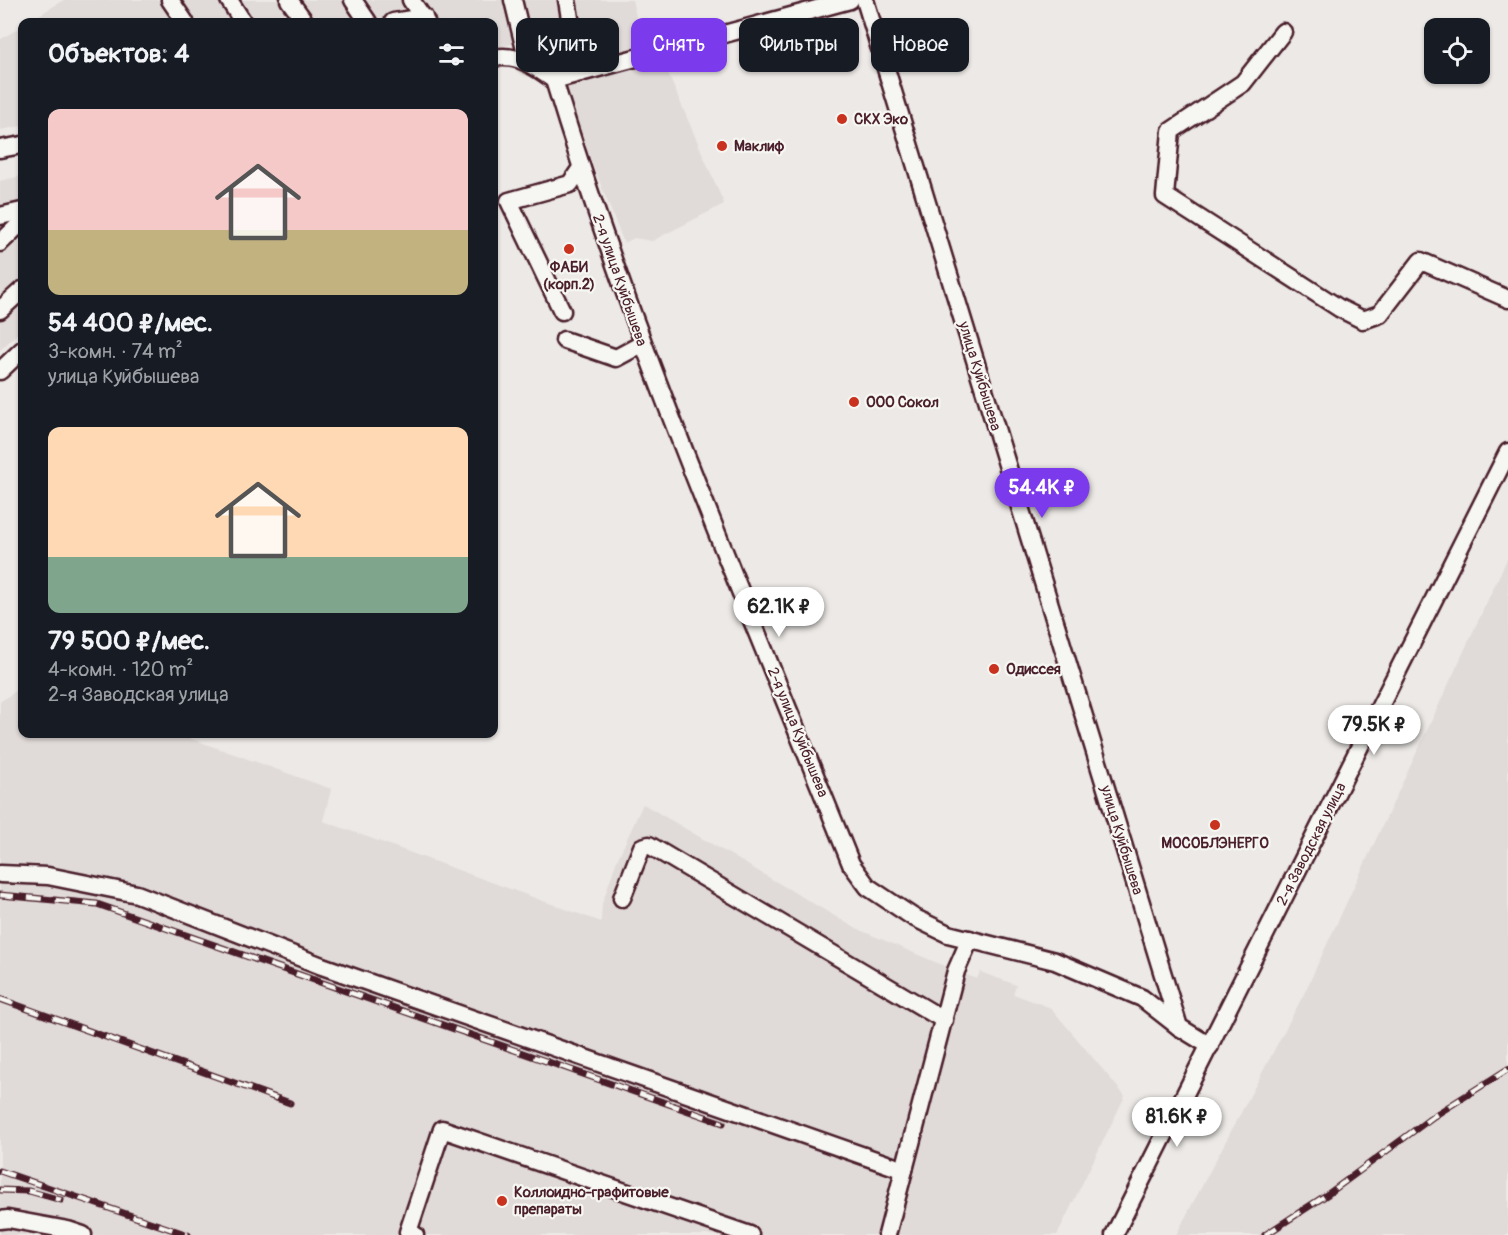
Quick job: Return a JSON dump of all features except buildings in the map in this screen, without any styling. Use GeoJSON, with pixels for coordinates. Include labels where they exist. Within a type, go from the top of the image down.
{"type":"FeatureCollection","features":[{"type":"Feature","properties":{"kind":"street"},"geometry":{"type":"LineString","coordinates":[[170,0],[182,18]]}},
{"type":"Feature","properties":{"kind":"street"},"geometry":{"type":"LineString","coordinates":[[229,0],[240,18]]}},
{"type":"Feature","properties":{"kind":"street"},"geometry":{"type":"LineString","coordinates":[[290,0],[302,18]]}},
{"type":"Feature","properties":{"kind":"street"},"geometry":{"type":"LineString","coordinates":[[353,0],[365,18]]}},
{"type":"Feature","properties":{"kind":"street"},"geometry":{"type":"LineString","coordinates":[[411,0],[424,18]]}},
{"type":"Feature","properties":{"kind":"street"},"geometry":{"type":"LineString","coordinates":[[513,0],[517,18]]}},
{"type":"Feature","properties":{"kind":"street"},"geometry":{"type":"LineString","coordinates":[[567,0],[579,73]]}},
{"type":"Feature","properties":{"kind":"street"},"geometry":{"type":"LineString","coordinates":[[542,72],[554,80],[850,0]]}},
{"type":"Feature","properties":{"kind":"street","name":"улица Куйбышева"},"geometry":{"type":"LineString","coordinates":[[865,0],[1179,1027]]}},
{"type":"Feature","properties":{"kind":"street"},"geometry":{"type":"LineString","coordinates":[[1283,32],[1243,83],[1171,131],[1165,196],[1339,308],[1364,320],[1380,314],[1421,261],[1508,299]]}},
{"type":"Feature","properties":{"kind":"street"},"geometry":{"type":"LineString","coordinates":[[498,57],[516,59]]}},
{"type":"Feature","properties":{"kind":"street","name":"2-я улица Куйбышева"},"geometry":{"type":"LineString","coordinates":[[554,80],[580,168],[642,344],[851,864],[868,887],[913,916],[948,934],[1054,961],[1142,998],[1179,1027]]}},
{"type":"Feature","properties":{"kind":"street"},"geometry":{"type":"LineString","coordinates":[[0,149],[18,146]]}},
{"type":"Feature","properties":{"kind":"street"},"geometry":{"type":"LineString","coordinates":[[562,311],[509,201],[570,184],[580,168]]}},
{"type":"Feature","properties":{"kind":"street"},"geometry":{"type":"LineString","coordinates":[[0,216],[18,212]]}},
{"type":"Feature","properties":{"kind":"street"},"geometry":{"type":"LineString","coordinates":[[0,243],[18,226]]}},
{"type":"Feature","properties":{"kind":"street"},"geometry":{"type":"LineString","coordinates":[[0,310],[18,294]]}},
{"type":"Feature","properties":{"kind":"street"},"geometry":{"type":"LineString","coordinates":[[564,340],[616,358],[642,344]]}},
{"type":"Feature","properties":{"kind":"street"},"geometry":{"type":"LineString","coordinates":[[0,371],[18,355]]}},
{"type":"Feature","properties":{"kind":"street","name":"2-я Заводская улица"},"geometry":{"type":"LineString","coordinates":[[1114,1235],[1508,453]]}},
{"type":"Feature","properties":{"kind":"street"},"geometry":{"type":"LineString","coordinates":[[622,898],[642,847],[649,845],[944,1020]]}},
{"type":"Feature","properties":{"kind":"street"},"geometry":{"type":"LineString","coordinates":[[0,874],[48,876],[137,894],[322,966],[904,1170]]}},
{"type":"Feature","properties":{"kind":"street"},"geometry":{"type":"LineString","coordinates":[[887,1235],[956,971],[970,939]]}},
{"type":"Feature","properties":{"kind":"street"},"geometry":{"type":"LineString","coordinates":[[1179,1027],[1210,1046]]}},
{"type":"Feature","properties":{"kind":"street"},"geometry":{"type":"LineString","coordinates":[[415,1235],[408,1232],[442,1129],[750,1235]]}},
{"type":"Feature","properties":{"kind":"street"},"geometry":{"type":"LineString","coordinates":[[0,1220],[8,1219],[68,1230],[82,1235]]}},
{"type":"Feature","properties":{"kind":"shaded area"},"geometry":{"type":"Polygon","coordinates":[[[64,0],[632,0],[636,18],[631,18],[631,72],[667,72],[724,204],[652,241],[634,238],[624,243],[556,72],[619,72],[619,18],[516,18],[516,43],[498,46],[498,18],[35,18],[64,0]]]}},
{"type":"Feature","properties":{"kind":"shaded area"},"geometry":{"type":"Polygon","coordinates":[[[18,29],[18,127],[0,130],[0,40],[18,29]]]}},
{"type":"Feature","properties":{"kind":"shaded area"},"geometry":{"type":"Polygon","coordinates":[[[18,177],[18,333],[0,350],[0,181],[18,177]]]}},
{"type":"Feature","properties":{"kind":"shaded area"},"geometry":{"type":"Polygon","coordinates":[[[1508,557],[1508,1235],[1176,1235],[1303,996],[1508,557]]]}},
{"type":"Feature","properties":{"kind":"shaded area"},"geometry":{"type":"Polygon","coordinates":[[[18,690],[18,738],[189,738],[331,789],[323,821],[601,922],[602,904],[616,863],[643,804],[855,928],[977,979],[980,972],[1016,985],[1013,994],[1051,1008],[1125,1096],[1057,1235],[0,1235],[0,702],[18,690]]]}},
{"type":"Feature","properties":{"kind":"railway"},"geometry":{"type":"LineString","coordinates":[[0,895],[97,904],[723,1123]]}},
{"type":"Feature","properties":{"kind":"railway"},"geometry":{"type":"LineString","coordinates":[[0,999],[290,1103]]}},
{"type":"Feature","properties":{"kind":"railway"},"geometry":{"type":"LineString","coordinates":[[1265,1235],[1328,1194],[1434,1116],[1508,1069]]}},
{"type":"Feature","properties":{"kind":"railway"},"geometry":{"type":"LineString","coordinates":[[0,1171],[188,1235]]}},
{"type":"Feature","properties":{"kind":"railway"},"geometry":{"type":"LineString","coordinates":[[0,1190],[29,1191],[61,1200]]}},
{"type":"Feature","properties":{"kind":"place","name":"СКХ Эко"},"geometry":{"type":"Point","coordinates":[842,119]}},
{"type":"Feature","properties":{"kind":"place","name":"Маклиф"},"geometry":{"type":"Point","coordinates":[722,146]}},
{"type":"Feature","properties":{"kind":"place","name":"ФАБИ (корп.2)"},"geometry":{"type":"Point","coordinates":[569,249]}},
{"type":"Feature","properties":{"kind":"place","name":"ООО Сокол"},"geometry":{"type":"Point","coordinates":[854,402]}},
{"type":"Feature","properties":{"kind":"place","name":"Одиссея"},"geometry":{"type":"Point","coordinates":[994,669]}},
{"type":"Feature","properties":{"kind":"place","name":"МОСОБЛЭНЕРГО"},"geometry":{"type":"Point","coordinates":[1215,825]}},
{"type":"Feature","properties":{"kind":"place","name":"Коллоидно-графитовые препараты"},"geometry":{"type":"Point","coordinates":[502,1201]}}]}
